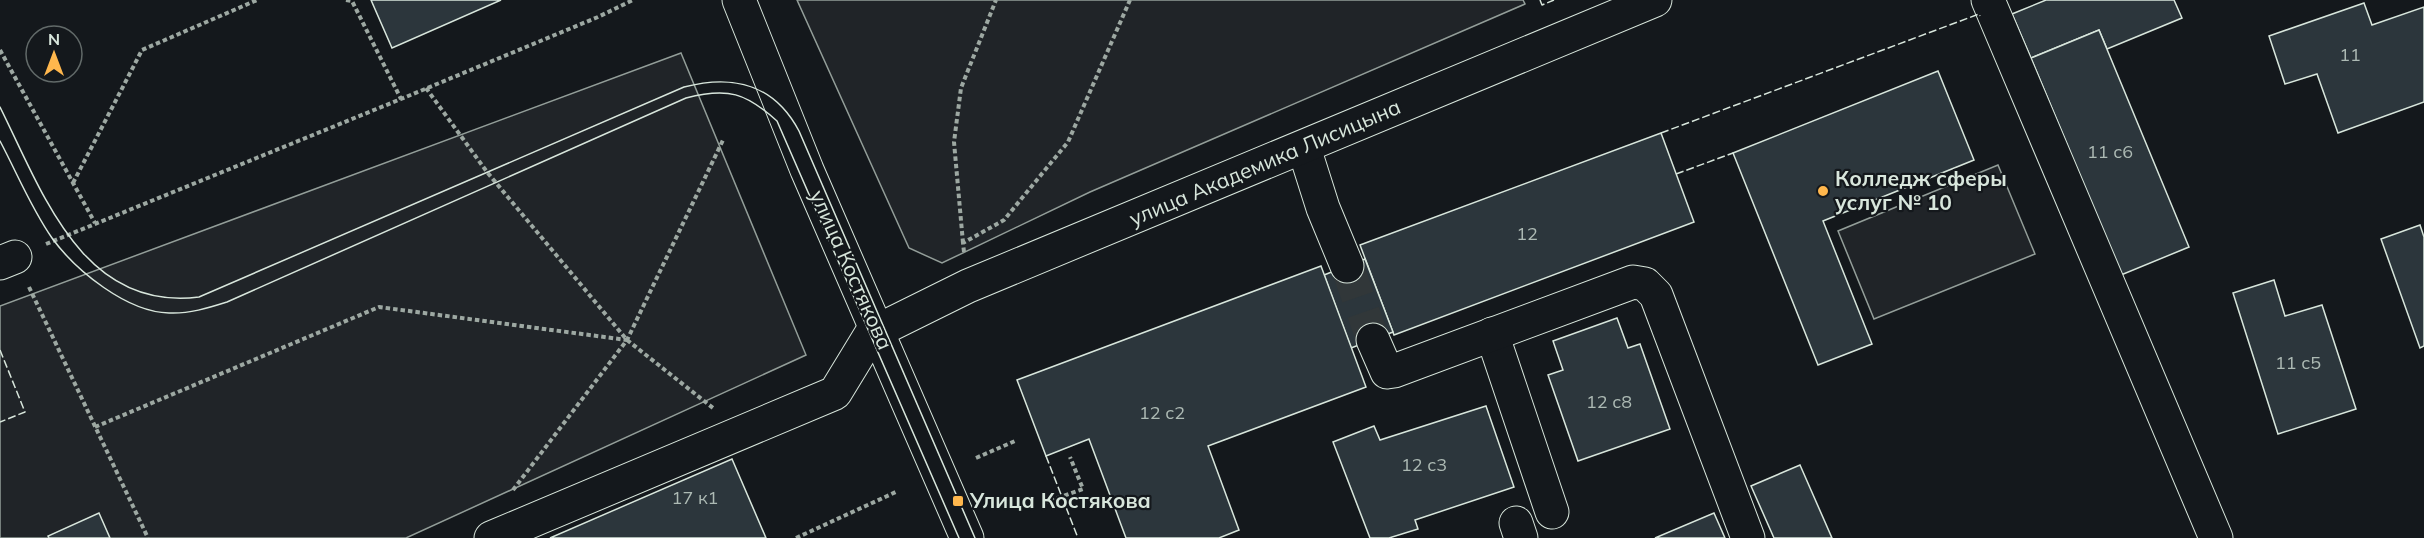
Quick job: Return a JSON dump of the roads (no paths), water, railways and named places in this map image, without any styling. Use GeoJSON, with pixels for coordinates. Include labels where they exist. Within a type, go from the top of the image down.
{"type":"FeatureCollection","features":[{"type":"Feature","properties":{"kind":"street","name":"улица Костякова"},"geometry":{"type":"LineString","coordinates":[[739,0],[807,170],[967,538]]}},
{"type":"Feature","properties":{"kind":"street","name":"улица Академика Лисицына"},"geometry":{"type":"LineString","coordinates":[[878,331],[968,286],[1655,0]]}},
{"type":"Feature","properties":{"kind":"street"},"geometry":{"type":"LineString","coordinates":[[1988,0],[2216,538]]}},
{"type":"Feature","properties":{"kind":"street"},"geometry":{"type":"LineString","coordinates":[[1304,148],[1323,208],[1347,266]]}},
{"type":"Feature","properties":{"kind":"street"},"geometry":{"type":"LineString","coordinates":[[1373,339],[1387,372],[1394,371],[1633,282],[1645,284],[1656,295],[1748,538]]}},
{"type":"Feature","properties":{"kind":"street"},"geometry":{"type":"LineString","coordinates":[[491,538],[835,393],[871,334],[878,331]]}},
{"type":"Feature","properties":{"kind":"street"},"geometry":{"type":"LineString","coordinates":[[1492,334],[1552,512]]}},
{"type":"Feature","properties":{"kind":"tunnel"},"geometry":{"type":"LineString","coordinates":[[1347,266],[1373,340]]}},
{"type":"Feature","properties":{"kind":"tram line"},"geometry":{"type":"LineString","coordinates":[[0,107],[51,208],[71,239],[96,266],[124,285],[159,297],[199,297],[684,87],[720,82],[751,86],[778,102],[799,131],[975,538]]}},
{"type":"Feature","properties":{"kind":"tram line"},"geometry":{"type":"LineString","coordinates":[[0,141],[44,227],[74,264],[104,288],[136,306],[153,311],[184,313],[227,302],[686,98],[725,93],[746,99],[777,121],[959,538]]}},
{"type":"Feature","properties":{"kind":"place","name":"Колледж сферы услуг № 10"},"geometry":{"type":"Point","coordinates":[1823,191]}},
{"type":"Feature","properties":{"kind":"place","name":"Улица Костякова"},"geometry":{"type":"Point","coordinates":[958,501]}}]}
